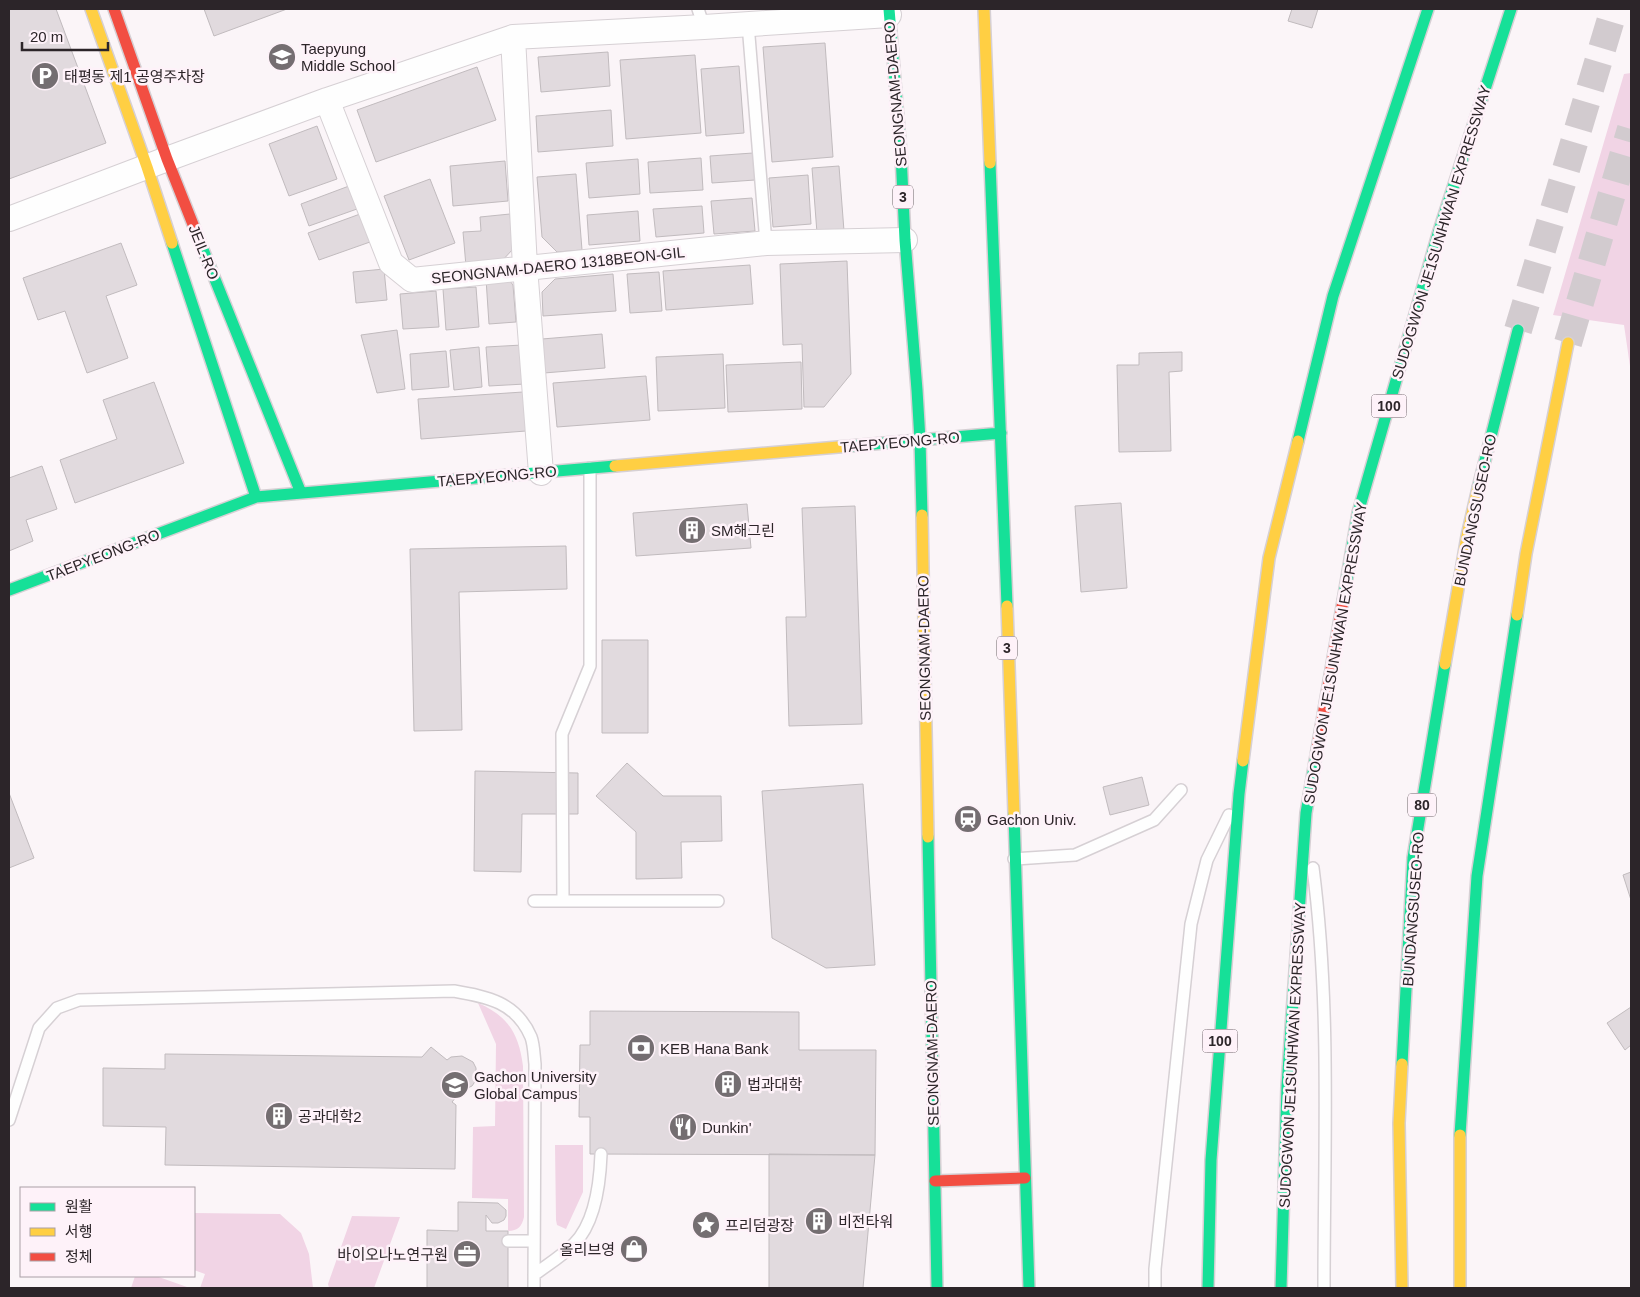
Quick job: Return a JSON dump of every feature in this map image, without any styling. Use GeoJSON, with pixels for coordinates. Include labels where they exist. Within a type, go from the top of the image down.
{"type":"FeatureCollection","features":[{"type":"Feature","properties":{"kind":"main road","name":"JEIL-RO"},"geometry":{"type":"LineString","coordinates":[[91,9],[300,493]]}},
{"type":"Feature","properties":{"kind":"main road","name":"JEIL-RO"},"geometry":{"type":"LineString","coordinates":[[114,9],[157,163],[256,497]]}},
{"type":"Feature","properties":{"kind":"main road","name":"3"},"geometry":{"type":"LineString","coordinates":[[984,9],[1001,433],[1029,1288]]}},
{"type":"Feature","properties":{"kind":"main road","name":"100"},"geometry":{"type":"LineString","coordinates":[[1208,1288],[1211,1160],[1239,794],[1269,558],[1333,296],[1428,9]]}},
{"type":"Feature","properties":{"kind":"main road","name":"SUDOGWON JE1SUNHWAN EXPRESSWAY"},"geometry":{"type":"LineString","coordinates":[[1281,1288],[1287,1086],[1306,813],[1358,513],[1438,234],[1511,9]]}},
{"type":"Feature","properties":{"kind":"main road","name":"SEONGNAM-DAERO"},"geometry":{"type":"LineString","coordinates":[[889,12],[901,154],[905,240],[920,440],[937,1288]]}},
{"type":"Feature","properties":{"kind":"main road","name":"BUNDANGSUSEO-RO"},"geometry":{"type":"LineString","coordinates":[[1402,1288],[1399,1123],[1414,858],[1467,536],[1518,330]]}},
{"type":"Feature","properties":{"kind":"main road"},"geometry":{"type":"LineString","coordinates":[[1460,1288],[1459,1144],[1477,876],[1526,554],[1568,343]]}},
{"type":"Feature","properties":{"kind":"main road","name":"TAEPYEONG-RO"},"geometry":{"type":"LineString","coordinates":[[9,590],[256,497],[1001,433]]}},
{"type":"Feature","properties":{"kind":"main road"},"geometry":{"type":"LineString","coordinates":[[935,1181],[1025,1178]]}},
{"type":"Feature","properties":{"kind":"street"},"geometry":{"type":"LineString","coordinates":[[9,219],[327,100],[513,37],[701,18],[748,24],[889,12]]}},
{"type":"Feature","properties":{"kind":"street"},"geometry":{"type":"LineString","coordinates":[[513,37],[525,267],[541,472]]}},
{"type":"Feature","properties":{"kind":"street","name":"SEONGNAM-DAERO 1318BEON-GIL"},"geometry":{"type":"LineString","coordinates":[[327,100],[391,263],[412,280],[766,243],[905,240]]}},
{"type":"Feature","properties":{"kind":"lane"},"geometry":{"type":"LineString","coordinates":[[748,24],[766,243]]}},
{"type":"Feature","properties":{"kind":"lane"},"geometry":{"type":"LineString","coordinates":[[563,901],[562,734],[590,666],[590,468]]}},
{"type":"Feature","properties":{"kind":"lane"},"geometry":{"type":"LineString","coordinates":[[1014,859],[1075,855],[1154,820],[1181,790]]}},
{"type":"Feature","properties":{"kind":"lane"},"geometry":{"type":"LineString","coordinates":[[1155,1288],[1155,1269],[1191,924],[1208,860],[1239,794]]}},
{"type":"Feature","properties":{"kind":"lane"},"geometry":{"type":"LineString","coordinates":[[1306,813],[1317,904],[1325,1028],[1324,1288]]}},
{"type":"Feature","properties":{"kind":"lane"},"geometry":{"type":"LineString","coordinates":[[534,901],[718,901]]}},
{"type":"Feature","properties":{"kind":"lane"},"geometry":{"type":"LineString","coordinates":[[9,1120],[39,1028],[56,1008],[79,1000],[454,991],[484,996],[505,1005],[521,1020],[532,1038],[535,1064],[534,1288]]}},
{"type":"Feature","properties":{"kind":"lane"},"geometry":{"type":"LineString","coordinates":[[534,1275],[575,1243],[590,1220],[596,1196],[601,1154]]}},
{"type":"Feature","properties":{"kind":"lane"},"geometry":{"type":"LineString","coordinates":[[508,1241],[534,1241]]}},
{"type":"Feature","properties":{"kind":"shaded area"},"geometry":{"type":"Polygon","coordinates":[[[1631,73],[1631,373],[1624,325],[1553,315],[1624,74],[1631,73]]]}},
{"type":"Feature","properties":{"kind":"shaded area"},"geometry":{"type":"Polygon","coordinates":[[[478,1003],[497,1014],[510,1027],[518,1044],[523,1066],[524,1217],[519,1227],[511,1231],[508,1231],[508,1199],[472,1198],[473,1127],[495,1126],[496,1044],[478,1003]]]}},
{"type":"Feature","properties":{"kind":"shaded area"},"geometry":{"type":"Polygon","coordinates":[[[555,1145],[583,1145],[583,1192],[566,1229],[557,1225],[556,1220],[555,1145]]]}},
{"type":"Feature","properties":{"kind":"shaded area"},"geometry":{"type":"Polygon","coordinates":[[[195,1213],[280,1214],[301,1233],[309,1254],[313,1288],[200,1288],[205,1274],[195,1270],[195,1213]]]}},
{"type":"Feature","properties":{"kind":"shaded area"},"geometry":{"type":"Polygon","coordinates":[[[352,1216],[400,1217],[374,1288],[329,1288],[328,1284],[352,1216]]]}},
{"type":"Feature","properties":{"kind":"shaded area"},"geometry":{"type":"Polygon","coordinates":[[[135,1277],[159,1277],[187,1287],[187,1288],[131,1288],[135,1277]]]}},
{"type":"Feature","properties":{"kind":"building","name":"태평동 제1 공영주차장"},"geometry":{"type":"Polygon","coordinates":[[[9,9],[56,9],[106,143],[9,179],[9,9]]]}},
{"type":"Feature","properties":{"kind":"building"},"geometry":{"type":"Polygon","coordinates":[[[204,9],[287,9],[214,36],[204,9]]]}},
{"type":"Feature","properties":{"kind":"building"},"geometry":{"type":"Polygon","coordinates":[[[1292,9],[1318,9],[1312,28],[1288,21],[1292,9]]]}},
{"type":"Feature","properties":{"kind":"building"},"geometry":{"type":"Polygon","coordinates":[[[825,43],[833,157],[772,162],[763,47],[825,43]]]}},
{"type":"Feature","properties":{"kind":"building"},"geometry":{"type":"Polygon","coordinates":[[[608,52],[610,86],[541,92],[538,57],[608,52]]]}},
{"type":"Feature","properties":{"kind":"building"},"geometry":{"type":"Polygon","coordinates":[[[695,55],[701,133],[626,139],[620,60],[695,55]]]}},
{"type":"Feature","properties":{"kind":"building"},"geometry":{"type":"Polygon","coordinates":[[[739,66],[744,133],[706,136],[701,69],[739,66]]]}},
{"type":"Feature","properties":{"kind":"building"},"geometry":{"type":"Polygon","coordinates":[[[477,67],[496,120],[376,162],[357,110],[477,67]]]}},
{"type":"Feature","properties":{"kind":"building"},"geometry":{"type":"Polygon","coordinates":[[[611,110],[613,146],[538,152],[536,116],[611,110]]]}},
{"type":"Feature","properties":{"kind":"building"},"geometry":{"type":"Polygon","coordinates":[[[317,126],[337,179],[289,196],[269,144],[317,126]]]}},
{"type":"Feature","properties":{"kind":"building"},"geometry":{"type":"Polygon","coordinates":[[[753,153],[755,180],[712,183],[710,156],[753,153]]]}},
{"type":"Feature","properties":{"kind":"building"},"geometry":{"type":"Polygon","coordinates":[[[701,158],[703,190],[650,193],[648,162],[701,158]]]}},
{"type":"Feature","properties":{"kind":"building"},"geometry":{"type":"Polygon","coordinates":[[[638,159],[640,194],[589,198],[586,163],[638,159]]]}},
{"type":"Feature","properties":{"kind":"building"},"geometry":{"type":"Polygon","coordinates":[[[505,161],[508,201],[453,206],[450,166],[505,161]]]}},
{"type":"Feature","properties":{"kind":"building"},"geometry":{"type":"Polygon","coordinates":[[[839,166],[844,231],[817,233],[812,168],[839,166]]]}},
{"type":"Feature","properties":{"kind":"building"},"geometry":{"type":"Polygon","coordinates":[[[576,174],[582,250],[557,252],[542,237],[537,177],[576,174]]]}},
{"type":"Feature","properties":{"kind":"building"},"geometry":{"type":"Polygon","coordinates":[[[808,175],[811,224],[773,227],[769,178],[808,175]]]}},
{"type":"Feature","properties":{"kind":"building"},"geometry":{"type":"Polygon","coordinates":[[[430,179],[455,243],[409,260],[384,196],[430,179]]]}},
{"type":"Feature","properties":{"kind":"building"},"geometry":{"type":"Polygon","coordinates":[[[349,186],[357,209],[309,226],[301,204],[349,186]]]}},
{"type":"Feature","properties":{"kind":"building"},"geometry":{"type":"Polygon","coordinates":[[[752,198],[755,231],[714,234],[711,201],[752,198]]]}},
{"type":"Feature","properties":{"kind":"building"},"geometry":{"type":"Polygon","coordinates":[[[702,206],[704,233],[656,237],[653,209],[702,206]]]}},
{"type":"Feature","properties":{"kind":"building"},"geometry":{"type":"Polygon","coordinates":[[[638,211],[640,241],[589,245],[587,215],[638,211]]]}},
{"type":"Feature","properties":{"kind":"building"},"geometry":{"type":"Polygon","coordinates":[[[360,214],[370,242],[319,260],[308,233],[360,214]]]}},
{"type":"Feature","properties":{"kind":"building"},"geometry":{"type":"Polygon","coordinates":[[[510,214],[513,249],[500,263],[466,266],[463,232],[481,231],[480,217],[510,214]]]}},
{"type":"Feature","properties":{"kind":"building"},"geometry":{"type":"Polygon","coordinates":[[[121,243],[137,285],[106,296],[128,358],[87,373],[65,311],[38,320],[23,278],[121,243]]]}},
{"type":"Feature","properties":{"kind":"building"},"geometry":{"type":"Polygon","coordinates":[[[847,261],[851,374],[824,407],[804,407],[802,344],[783,345],[780,264],[847,261]]]}},
{"type":"Feature","properties":{"kind":"building"},"geometry":{"type":"Polygon","coordinates":[[[750,265],[753,304],[666,310],[663,271],[750,265]]]}},
{"type":"Feature","properties":{"kind":"building"},"geometry":{"type":"Polygon","coordinates":[[[384,269],[387,300],[356,303],[353,272],[384,269]]]}},
{"type":"Feature","properties":{"kind":"building"},"geometry":{"type":"Polygon","coordinates":[[[659,272],[662,311],[630,313],[627,274],[659,272]]]}},
{"type":"Feature","properties":{"kind":"building"},"geometry":{"type":"Polygon","coordinates":[[[613,274],[616,311],[543,316],[542,292],[555,279],[613,274]]]}},
{"type":"Feature","properties":{"kind":"building"},"geometry":{"type":"Polygon","coordinates":[[[507,277],[513,285],[516,322],[489,324],[486,279],[507,277]]]}},
{"type":"Feature","properties":{"kind":"building"},"geometry":{"type":"Polygon","coordinates":[[[476,287],[479,327],[446,330],[443,289],[476,287]]]}},
{"type":"Feature","properties":{"kind":"building"},"geometry":{"type":"Polygon","coordinates":[[[436,291],[439,327],[403,329],[400,294],[436,291]]]}},
{"type":"Feature","properties":{"kind":"building"},"geometry":{"type":"Polygon","coordinates":[[[397,330],[405,389],[377,393],[361,335],[397,330]]]}},
{"type":"Feature","properties":{"kind":"building"},"geometry":{"type":"Polygon","coordinates":[[[602,334],[605,368],[544,373],[542,339],[602,334]]]}},
{"type":"Feature","properties":{"kind":"building"},"geometry":{"type":"Polygon","coordinates":[[[522,345],[525,384],[489,386],[486,347],[522,345]]]}},
{"type":"Feature","properties":{"kind":"building"},"geometry":{"type":"Polygon","coordinates":[[[479,347],[482,387],[454,390],[450,350],[479,347]]]}},
{"type":"Feature","properties":{"kind":"building"},"geometry":{"type":"Polygon","coordinates":[[[446,351],[449,387],[412,390],[410,354],[446,351]]]}},
{"type":"Feature","properties":{"kind":"building"},"geometry":{"type":"Polygon","coordinates":[[[1182,352],[1182,371],[1169,372],[1171,451],[1119,452],[1117,365],[1139,365],[1139,353],[1182,352]]]}},
{"type":"Feature","properties":{"kind":"building"},"geometry":{"type":"Polygon","coordinates":[[[723,354],[725,408],[658,411],[656,357],[723,354]]]}},
{"type":"Feature","properties":{"kind":"building"},"geometry":{"type":"Polygon","coordinates":[[[801,362],[802,409],[728,412],[726,365],[801,362]]]}},
{"type":"Feature","properties":{"kind":"building"},"geometry":{"type":"Polygon","coordinates":[[[646,376],[650,420],[557,427],[553,383],[646,376]]]}},
{"type":"Feature","properties":{"kind":"building"},"geometry":{"type":"Polygon","coordinates":[[[154,382],[184,463],[75,503],[60,460],[117,439],[103,400],[154,382]]]}},
{"type":"Feature","properties":{"kind":"building"},"geometry":{"type":"Polygon","coordinates":[[[523,392],[526,431],[421,439],[418,399],[523,392]]]}},
{"type":"Feature","properties":{"kind":"building"},"geometry":{"type":"Polygon","coordinates":[[[42,466],[57,509],[26,520],[33,541],[9,551],[9,478],[42,466]]]}},
{"type":"Feature","properties":{"kind":"building"},"geometry":{"type":"Polygon","coordinates":[[[1121,503],[1127,588],[1081,592],[1075,506],[1121,503]]]}},
{"type":"Feature","properties":{"kind":"building","name":"SM해그린"},"geometry":{"type":"Polygon","coordinates":[[[747,504],[751,548],[636,556],[633,513],[747,504]]]}},
{"type":"Feature","properties":{"kind":"building"},"geometry":{"type":"Polygon","coordinates":[[[855,506],[862,724],[789,726],[786,617],[806,617],[802,508],[855,506]]]}},
{"type":"Feature","properties":{"kind":"building"},"geometry":{"type":"Polygon","coordinates":[[[566,546],[567,589],[459,592],[462,730],[414,731],[410,549],[566,546]]]}},
{"type":"Feature","properties":{"kind":"building"},"geometry":{"type":"Polygon","coordinates":[[[602,640],[648,640],[648,733],[602,733],[602,640]]]}},
{"type":"Feature","properties":{"kind":"building"},"geometry":{"type":"Polygon","coordinates":[[[627,763],[663,796],[721,796],[722,841],[681,842],[682,878],[636,879],[636,832],[596,796],[627,763]]]}},
{"type":"Feature","properties":{"kind":"building"},"geometry":{"type":"Polygon","coordinates":[[[475,771],[578,773],[578,814],[522,814],[521,872],[474,871],[475,771]]]}},
{"type":"Feature","properties":{"kind":"building"},"geometry":{"type":"Polygon","coordinates":[[[1142,777],[1149,805],[1110,815],[1103,787],[1142,777]]]}},
{"type":"Feature","properties":{"kind":"building"},"geometry":{"type":"Polygon","coordinates":[[[863,784],[875,965],[826,968],[772,938],[762,791],[863,784]]]}},
{"type":"Feature","properties":{"kind":"building"},"geometry":{"type":"Polygon","coordinates":[[[9,793],[34,858],[9,868],[9,793]]]}},
{"type":"Feature","properties":{"kind":"building"},"geometry":{"type":"Polygon","coordinates":[[[1631,872],[1631,900],[1623,875],[1631,872]]]}},
{"type":"Feature","properties":{"kind":"building"},"geometry":{"type":"Polygon","coordinates":[[[1631,1007],[1631,1045],[1625,1050],[1607,1023],[1631,1007]]]}},
{"type":"Feature","properties":{"kind":"building","name":"법과대학"},"geometry":{"type":"Polygon","coordinates":[[[590,1011],[799,1012],[799,1050],[876,1050],[875,1155],[590,1154],[590,1117],[579,1117],[580,1045],[590,1045],[590,1011]]]}},
{"type":"Feature","properties":{"kind":"building","name":"공과대학2"},"geometry":{"type":"Polygon","coordinates":[[[431,1047],[447,1060],[451,1057],[462,1056],[473,1062],[476,1068],[476,1080],[472,1086],[461,1091],[452,1102],[456,1105],[455,1169],[165,1165],[166,1127],[103,1126],[103,1068],[165,1069],[165,1054],[422,1057],[431,1047]]]}},
{"type":"Feature","properties":{"kind":"building","name":"비전타워"},"geometry":{"type":"Polygon","coordinates":[[[769,1154],[875,1155],[863,1288],[769,1288],[769,1154]]]}},
{"type":"Feature","properties":{"kind":"building","name":"바이오나노연구원"},"geometry":{"type":"Polygon","coordinates":[[[458,1202],[498,1203],[506,1210],[504,1220],[498,1223],[492,1223],[486,1215],[486,1231],[508,1231],[508,1288],[427,1288],[427,1230],[458,1231],[458,1202]]]}},
{"type":"Feature","properties":{"kind":"tunnel"},"geometry":{"type":"LineString","coordinates":[[1518,330],[1614,9]]}},
{"type":"Feature","properties":{"kind":"tunnel"},"geometry":{"type":"LineString","coordinates":[[1568,343],[1631,129]]}},
{"type":"Feature","properties":{"kind":"traffic: fast"},"geometry":{"type":"LineString","coordinates":[[889,9],[917,390],[922,515]]}},
{"type":"Feature","properties":{"kind":"traffic: fast"},"geometry":{"type":"LineString","coordinates":[[1298,441],[1333,296],[1428,9]]}},
{"type":"Feature","properties":{"kind":"traffic: fast"},"geometry":{"type":"LineString","coordinates":[[1343,601],[1358,513],[1438,234],[1511,9]]}},
{"type":"Feature","properties":{"kind":"traffic: fast"},"geometry":{"type":"LineString","coordinates":[[990,163],[1007,606]]}},
{"type":"Feature","properties":{"kind":"traffic: fast"},"geometry":{"type":"LineString","coordinates":[[200,242],[301,493]]}},
{"type":"Feature","properties":{"kind":"traffic: fast"},"geometry":{"type":"LineString","coordinates":[[172,243],[256,497]]}},
{"type":"Feature","properties":{"kind":"traffic: fast"},"geometry":{"type":"LineString","coordinates":[[1478,488],[1518,330]]}},
{"type":"Feature","properties":{"kind":"traffic: fast"},"geometry":{"type":"LineString","coordinates":[[850,446],[1001,433]]}},
{"type":"Feature","properties":{"kind":"traffic: fast"},"geometry":{"type":"LineString","coordinates":[[9,590],[256,497],[615,466]]}},
{"type":"Feature","properties":{"kind":"traffic: fast"},"geometry":{"type":"LineString","coordinates":[[1460,1135],[1477,876],[1517,615]]}},
{"type":"Feature","properties":{"kind":"traffic: fast"},"geometry":{"type":"LineString","coordinates":[[1402,1064],[1413,858],[1445,664]]}},
{"type":"Feature","properties":{"kind":"traffic: fast"},"geometry":{"type":"LineString","coordinates":[[1281,1288],[1287,1086],[1306,813],[1317,750]]}},
{"type":"Feature","properties":{"kind":"traffic: fast"},"geometry":{"type":"LineString","coordinates":[[1208,1288],[1211,1160],[1243,761]]}},
{"type":"Feature","properties":{"kind":"traffic: fast"},"geometry":{"type":"LineString","coordinates":[[1014,814],[1029,1288]]}},
{"type":"Feature","properties":{"kind":"traffic: fast"},"geometry":{"type":"LineString","coordinates":[[928,837],[937,1288]]}},
{"type":"Feature","properties":{"kind":"traffic: slow"},"geometry":{"type":"LineString","coordinates":[[91,9],[172,243]]}},
{"type":"Feature","properties":{"kind":"traffic: slow"},"geometry":{"type":"LineString","coordinates":[[984,9],[990,163]]}},
{"type":"Feature","properties":{"kind":"traffic: slow"},"geometry":{"type":"LineString","coordinates":[[1517,615],[1526,554],[1568,343]]}},
{"type":"Feature","properties":{"kind":"traffic: slow"},"geometry":{"type":"LineString","coordinates":[[1243,761],[1269,558],[1298,441]]}},
{"type":"Feature","properties":{"kind":"traffic: slow"},"geometry":{"type":"LineString","coordinates":[[615,466],[850,446]]}},
{"type":"Feature","properties":{"kind":"traffic: slow"},"geometry":{"type":"LineString","coordinates":[[1445,664],[1467,536],[1478,488]]}},
{"type":"Feature","properties":{"kind":"traffic: slow"},"geometry":{"type":"LineString","coordinates":[[922,515],[928,837]]}},
{"type":"Feature","properties":{"kind":"traffic: slow"},"geometry":{"type":"LineString","coordinates":[[1007,606],[1014,814]]}},
{"type":"Feature","properties":{"kind":"traffic: slow"},"geometry":{"type":"LineString","coordinates":[[1402,1064],[1399,1123],[1402,1288]]}},
{"type":"Feature","properties":{"kind":"traffic: slow"},"geometry":{"type":"LineString","coordinates":[[1460,1135],[1460,1288]]}},
{"type":"Feature","properties":{"kind":"traffic: jam"},"geometry":{"type":"LineString","coordinates":[[114,9],[167,159],[200,242]]}},
{"type":"Feature","properties":{"kind":"traffic: jam"},"geometry":{"type":"LineString","coordinates":[[1317,750],[1343,601]]}},
{"type":"Feature","properties":{"kind":"traffic: jam"},"geometry":{"type":"LineString","coordinates":[[935,1181],[1025,1178]]}},
{"type":"Feature","properties":{"kind":"place","name":"Taepyung Middle School"},"geometry":{"type":"Point","coordinates":[282,57]}},
{"type":"Feature","properties":{"kind":"place","name":"태평동 제1 공영주차장"},"geometry":{"type":"Point","coordinates":[45,76]}},
{"type":"Feature","properties":{"kind":"place","name":"SM해그린"},"geometry":{"type":"Point","coordinates":[692,530]}},
{"type":"Feature","properties":{"kind":"place","name":"Gachon Univ."},"geometry":{"type":"Point","coordinates":[968,819]}},
{"type":"Feature","properties":{"kind":"place","name":"KEB Hana Bank"},"geometry":{"type":"Point","coordinates":[641,1048]}},
{"type":"Feature","properties":{"kind":"place","name":"법과대학"},"geometry":{"type":"Point","coordinates":[728,1084]}},
{"type":"Feature","properties":{"kind":"place","name":"Gachon University Global Campus"},"geometry":{"type":"Point","coordinates":[455,1085]}},
{"type":"Feature","properties":{"kind":"place","name":"공과대학2"},"geometry":{"type":"Point","coordinates":[279,1116]}},
{"type":"Feature","properties":{"kind":"place","name":"Dunkin'"},"geometry":{"type":"Point","coordinates":[683,1127]}},
{"type":"Feature","properties":{"kind":"place","name":"비전타워"},"geometry":{"type":"Point","coordinates":[819,1221]}},
{"type":"Feature","properties":{"kind":"place","name":"프리덤광장"},"geometry":{"type":"Point","coordinates":[706,1225]}},
{"type":"Feature","properties":{"kind":"place","name":"올리브영"},"geometry":{"type":"Point","coordinates":[634,1249]}},
{"type":"Feature","properties":{"kind":"place","name":"바이오나노연구원"},"geometry":{"type":"Point","coordinates":[467,1254]}}]}
